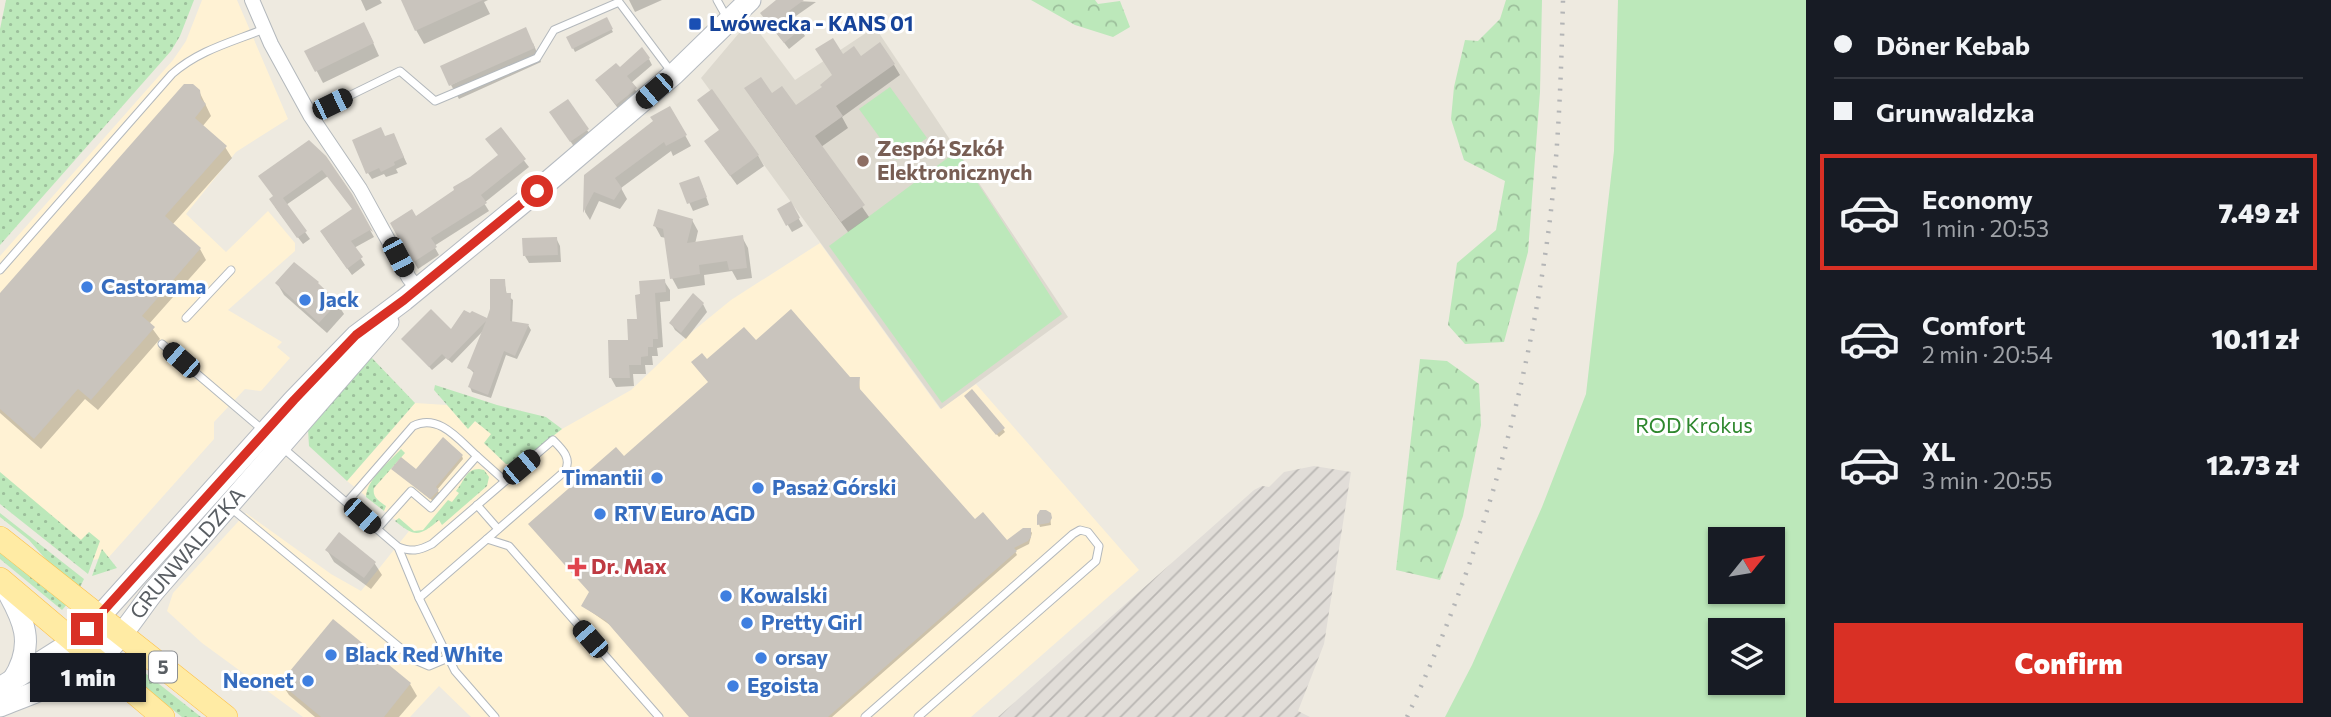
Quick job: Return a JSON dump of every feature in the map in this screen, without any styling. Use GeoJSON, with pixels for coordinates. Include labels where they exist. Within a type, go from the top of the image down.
{"type":"FeatureCollection","features":[{"type":"Feature","properties":{"kind":"main road","name":"5"},"geometry":{"type":"LineString","coordinates":[[0,538],[226,717]]}},
{"type":"Feature","properties":{"kind":"main road","name":"5"},"geometry":{"type":"LineString","coordinates":[[1,580],[163,717]]}},
{"type":"Feature","properties":{"kind":"street"},"geometry":{"type":"LineString","coordinates":[[252,0],[264,29],[310,115],[360,188],[409,278],[411,294]]}},
{"type":"Feature","properties":{"kind":"street","name":"GRUNWALDZKA"},"geometry":{"type":"LineString","coordinates":[[0,706],[64,679],[97,661],[122,635],[154,591],[228,506],[273,439],[356,335],[411,294],[674,74],[750,0]]}},
{"type":"Feature","properties":{"kind":"street","name":"GRUNWALDZKA"},"geometry":{"type":"LineString","coordinates":[[6,684],[74,642],[138,571],[273,439],[371,349],[411,294]]}},
{"type":"Feature","properties":{"kind":"street","name":"GRUNWALDZKA"},"geometry":{"type":"LineString","coordinates":[[1,580],[23,622],[26,649],[20,669],[6,684]]}},
{"type":"Feature","properties":{"kind":"lane"},"geometry":{"type":"LineString","coordinates":[[717,0],[729,21]]}},
{"type":"Feature","properties":{"kind":"lane"},"geometry":{"type":"LineString","coordinates":[[310,115],[400,71],[435,101],[537,58],[554,30],[619,2],[674,74]]}},
{"type":"Feature","properties":{"kind":"lane"},"geometry":{"type":"LineString","coordinates":[[0,270],[172,74],[182,65],[209,50],[264,29]]}},
{"type":"Feature","properties":{"kind":"lane"},"geometry":{"type":"LineString","coordinates":[[186,318],[230,270]]}},
{"type":"Feature","properties":{"kind":"lane"},"geometry":{"type":"LineString","coordinates":[[162,344],[398,547],[411,552],[432,544],[553,440],[568,457],[565,471],[419,598]]}},
{"type":"Feature","properties":{"kind":"lane"},"geometry":{"type":"LineString","coordinates":[[347,502],[413,426],[427,422],[441,424],[505,481]]}},
{"type":"Feature","properties":{"kind":"lane"},"geometry":{"type":"LineString","coordinates":[[377,529],[411,491],[431,508],[477,456]]}},
{"type":"Feature","properties":{"kind":"lane"},"geometry":{"type":"LineString","coordinates":[[477,505],[498,529]]}},
{"type":"Feature","properties":{"kind":"lane"},"geometry":{"type":"LineString","coordinates":[[228,506],[415,660],[429,666],[448,658]]}},
{"type":"Feature","properties":{"kind":"lane"},"geometry":{"type":"LineString","coordinates":[[865,717],[1073,534],[1080,530],[1087,531],[1099,546],[1096,561],[918,717]]}},
{"type":"Feature","properties":{"kind":"lane"},"geometry":{"type":"LineString","coordinates":[[487,539],[509,546],[659,717]]}},
{"type":"Feature","properties":{"kind":"lane"},"geometry":{"type":"LineString","coordinates":[[398,547],[402,563],[455,671],[495,717]]}},
{"type":"Feature","properties":{"kind":"shaded area"},"geometry":{"type":"Polygon","coordinates":[[[202,0],[237,0],[288,119],[236,152],[186,214],[226,252],[268,211],[295,243],[295,251],[228,310],[282,342],[277,347],[290,358],[261,391],[245,389],[214,422],[214,439],[109,557],[93,560],[0,486],[0,256],[173,60],[186,41],[202,0]]]}},
{"type":"Feature","properties":{"kind":"shaded area","name":"Zespół Szkół Elektronicznych"},"geometry":{"type":"Polygon","coordinates":[[[750,20],[795,80],[875,27],[1068,317],[941,409],[701,78],[750,20]]]}},
{"type":"Feature","properties":{"kind":"shaded area"},"geometry":{"type":"Polygon","coordinates":[[[820,243],[940,409],[976,384],[1139,570],[971,717],[471,717],[439,686],[410,717],[303,717],[202,643],[167,611],[173,593],[246,513],[331,574],[361,591],[409,531],[347,481],[415,403],[447,405],[468,428],[475,421],[492,434],[485,443],[506,464],[517,464],[562,429],[631,390],[693,331],[731,300],[820,243]]]}},
{"type":"Feature","properties":{"kind":"shaded area"},"geometry":{"type":"Polygon","coordinates":[[[1314,466],[1351,472],[1324,644],[1298,711],[1310,717],[998,717],[1254,490],[1262,486],[1269,487],[1284,472],[1314,466]]]}},
{"type":"Feature","properties":{"kind":"green space"},"geometry":{"type":"Polygon","coordinates":[[[6,0],[194,0],[171,51],[0,245],[0,29],[6,0]]]}},
{"type":"Feature","properties":{"kind":"green space"},"geometry":{"type":"Polygon","coordinates":[[[1031,0],[1095,0],[1098,4],[1120,1],[1130,27],[1113,37],[1075,25],[1031,0]]]}},
{"type":"Feature","properties":{"kind":"green space"},"geometry":{"type":"Polygon","coordinates":[[[1506,0],[1542,0],[1540,92],[1528,252],[1504,342],[1465,344],[1448,325],[1457,263],[1496,230],[1505,181],[1464,160],[1451,119],[1454,87],[1465,40],[1478,41],[1500,19],[1506,0]]]}},
{"type":"Feature","properties":{"kind":"green space","name":"ROD Krokus"},"geometry":{"type":"Polygon","coordinates":[[[1618,0],[1806,0],[1806,717],[1445,717],[1472,665],[1542,507],[1586,394],[1614,151],[1618,0]]]}},
{"type":"Feature","properties":{"kind":"green space"},"geometry":{"type":"Polygon","coordinates":[[[890,87],[927,138],[896,160],[859,109],[890,87]]]}},
{"type":"Feature","properties":{"kind":"green space"},"geometry":{"type":"Polygon","coordinates":[[[957,151],[1062,314],[942,403],[829,246],[957,151]]]}},
{"type":"Feature","properties":{"kind":"green space"},"geometry":{"type":"Polygon","coordinates":[[[370,356],[415,403],[347,481],[309,446],[308,429],[370,356]]]}},
{"type":"Feature","properties":{"kind":"green space"},"geometry":{"type":"Polygon","coordinates":[[[1420,359],[1447,361],[1479,384],[1481,425],[1463,516],[1440,580],[1396,570],[1420,359]]]}},
{"type":"Feature","properties":{"kind":"green space"},"geometry":{"type":"Polygon","coordinates":[[[435,385],[546,417],[562,429],[517,464],[506,464],[484,443],[491,434],[475,421],[468,429],[434,390],[435,385]]]}},
{"type":"Feature","properties":{"kind":"green space"},"geometry":{"type":"Polygon","coordinates":[[[401,449],[405,453],[374,488],[375,496],[386,506],[384,511],[366,497],[367,490],[379,471],[401,449]]]}},
{"type":"Feature","properties":{"kind":"green space"},"geometry":{"type":"Polygon","coordinates":[[[484,470],[489,477],[487,486],[442,525],[439,520],[426,530],[417,533],[407,530],[395,521],[399,518],[414,531],[423,530],[448,500],[452,502],[468,473],[484,470]]]}},
{"type":"Feature","properties":{"kind":"green space"},"geometry":{"type":"Polygon","coordinates":[[[0,472],[81,540],[89,532],[100,541],[88,574],[0,504],[0,472]]]}},
{"type":"Feature","properties":{"kind":"green space"},"geometry":{"type":"Polygon","coordinates":[[[0,513],[84,579],[80,587],[56,571],[29,540],[0,517],[0,513]]]}},
{"type":"Feature","properties":{"kind":"green space"},"geometry":{"type":"Polygon","coordinates":[[[0,547],[69,602],[62,610],[0,559],[0,547]]]}},
{"type":"Feature","properties":{"kind":"green space"},"geometry":{"type":"Polygon","coordinates":[[[102,549],[117,568],[92,576],[102,549]]]}},
{"type":"Feature","properties":{"kind":"green space"},"geometry":{"type":"Polygon","coordinates":[[[140,669],[201,717],[182,717],[133,678],[140,669]]]}},
{"type":"Feature","properties":{"kind":"building"},"geometry":{"type":"Polygon","coordinates":[[[401,0],[483,0],[415,31],[401,0]]]}},
{"type":"Feature","properties":{"kind":"building"},"geometry":{"type":"Polygon","coordinates":[[[776,0],[804,0],[789,11],[803,27],[784,43],[760,13],[776,0]]]}},
{"type":"Feature","properties":{"kind":"building"},"geometry":{"type":"Polygon","coordinates":[[[607,17],[613,29],[572,49],[566,37],[607,17]]]}},
{"type":"Feature","properties":{"kind":"building"},"geometry":{"type":"Polygon","coordinates":[[[364,22],[374,43],[315,72],[304,51],[364,22]]]}},
{"type":"Feature","properties":{"kind":"building"},"geometry":{"type":"Polygon","coordinates":[[[526,27],[535,48],[449,86],[440,66],[526,27]]]}},
{"type":"Feature","properties":{"kind":"building"},"geometry":{"type":"Polygon","coordinates":[[[833,38],[843,54],[854,46],[861,56],[880,42],[895,64],[836,106],[843,116],[815,136],[865,205],[841,222],[744,88],[761,77],[772,93],[782,86],[796,105],[822,87],[820,85],[832,75],[815,49],[833,38]]]}},
{"type":"Feature","properties":{"kind":"building"},"geometry":{"type":"Polygon","coordinates":[[[642,47],[650,58],[627,76],[637,88],[616,105],[595,80],[616,63],[620,67],[642,47]]]}},
{"type":"Feature","properties":{"kind":"building","name":"Castorama"},"geometry":{"type":"Polygon","coordinates":[[[184,84],[193,84],[200,90],[201,99],[206,104],[195,118],[227,146],[165,216],[201,248],[142,316],[155,327],[91,400],[78,389],[34,439],[0,409],[0,293],[184,84]]]}},
{"type":"Feature","properties":{"kind":"building"},"geometry":{"type":"Polygon","coordinates":[[[712,89],[759,155],[730,176],[704,141],[719,130],[697,100],[712,89]]]}},
{"type":"Feature","properties":{"kind":"building"},"geometry":{"type":"Polygon","coordinates":[[[568,99],[589,129],[570,142],[549,112],[568,99]]]}},
{"type":"Feature","properties":{"kind":"building"},"geometry":{"type":"Polygon","coordinates":[[[670,106],[687,135],[666,146],[664,142],[615,178],[622,188],[614,200],[594,192],[583,213],[584,175],[653,121],[650,117],[670,106]]]}},
{"type":"Feature","properties":{"kind":"building"},"geometry":{"type":"Polygon","coordinates":[[[381,127],[385,136],[394,133],[404,157],[381,172],[379,168],[366,174],[352,140],[381,127]]]}},
{"type":"Feature","properties":{"kind":"building"},"geometry":{"type":"Polygon","coordinates":[[[501,127],[526,159],[481,195],[487,203],[431,238],[437,247],[412,263],[390,223],[412,209],[416,216],[498,155],[485,139],[501,127]]]}},
{"type":"Feature","properties":{"kind":"building"},"geometry":{"type":"Polygon","coordinates":[[[309,140],[326,156],[352,194],[373,232],[370,230],[351,241],[363,257],[347,269],[320,231],[352,209],[322,170],[283,198],[307,231],[297,238],[269,199],[273,196],[258,176],[309,140]]]}},
{"type":"Feature","properties":{"kind":"building"},"geometry":{"type":"Polygon","coordinates":[[[699,176],[707,197],[687,204],[679,183],[699,176]]]}},
{"type":"Feature","properties":{"kind":"building"},"geometry":{"type":"Polygon","coordinates":[[[791,201],[800,218],[786,226],[777,209],[791,201]]]}},
{"type":"Feature","properties":{"kind":"building"},"geometry":{"type":"Polygon","coordinates":[[[658,209],[693,219],[687,243],[743,235],[747,268],[729,270],[727,261],[699,265],[700,274],[670,279],[663,229],[653,226],[658,209]]]}},
{"type":"Feature","properties":{"kind":"building"},"geometry":{"type":"Polygon","coordinates":[[[557,237],[558,255],[523,256],[522,238],[557,237]]]}},
{"type":"Feature","properties":{"kind":"building"},"geometry":{"type":"Polygon","coordinates":[[[294,262],[338,302],[319,323],[275,283],[294,262]]]}},
{"type":"Feature","properties":{"kind":"building"},"geometry":{"type":"Polygon","coordinates":[[[490,279],[505,279],[506,293],[511,293],[510,321],[529,324],[515,356],[504,351],[488,395],[468,387],[474,371],[467,368],[486,321],[448,360],[442,354],[429,367],[401,339],[431,309],[451,329],[464,310],[487,318],[490,309],[490,279]]]}},
{"type":"Feature","properties":{"kind":"building"},"geometry":{"type":"Polygon","coordinates":[[[665,279],[666,292],[655,293],[658,339],[653,339],[653,347],[648,347],[648,356],[641,357],[641,365],[629,365],[630,378],[609,378],[608,340],[628,340],[627,319],[637,319],[635,295],[640,294],[639,281],[665,279]]]}},
{"type":"Feature","properties":{"kind":"building"},"geometry":{"type":"Polygon","coordinates":[[[693,293],[704,303],[681,333],[669,323],[693,293]]]}},
{"type":"Feature","properties":{"kind":"building","name":"Pasaż Górski"},"geometry":{"type":"Polygon","coordinates":[[[791,309],[850,377],[860,377],[859,388],[975,519],[983,512],[1007,540],[1023,528],[1031,528],[1031,537],[1014,548],[1017,551],[828,717],[689,717],[606,621],[581,606],[589,592],[528,524],[616,447],[624,456],[708,382],[691,362],[702,353],[707,359],[744,327],[756,340],[791,309]]]}},
{"type":"Feature","properties":{"kind":"building"},"geometry":{"type":"Polygon","coordinates":[[[972,389],[1005,428],[996,435],[964,396],[972,389]]]}},
{"type":"Feature","properties":{"kind":"building"},"geometry":{"type":"Polygon","coordinates":[[[443,437],[463,455],[436,487],[439,490],[430,499],[391,469],[401,457],[416,469],[443,437]]]}},
{"type":"Feature","properties":{"kind":"building"},"geometry":{"type":"Polygon","coordinates":[[[1040,510],[1051,513],[1049,523],[1037,525],[1040,510]]]}},
{"type":"Feature","properties":{"kind":"building"},"geometry":{"type":"Polygon","coordinates":[[[339,532],[376,562],[364,578],[325,550],[339,532]]]}},
{"type":"Feature","properties":{"kind":"building"},"geometry":{"type":"Polygon","coordinates":[[[333,619],[411,683],[384,717],[321,717],[280,683],[333,619]]]}},
{"type":"Feature","properties":{"kind":"railway"},"geometry":{"type":"LineString","coordinates":[[1407,717],[1455,604],[1475,547],[1494,488],[1524,369],[1546,249],[1553,187],[1563,0]]}},
{"type":"Feature","properties":{"kind":"place","name":"Lwówecka - KANS 01"},"geometry":{"type":"Point","coordinates":[695,24]}},
{"type":"Feature","properties":{"kind":"place","name":"Zespół Szkół Elektronicznych"},"geometry":{"type":"Point","coordinates":[863,161]}},
{"type":"Feature","properties":{"kind":"place","name":"Castorama"},"geometry":{"type":"Point","coordinates":[87,287]}},
{"type":"Feature","properties":{"kind":"place","name":"Jack"},"geometry":{"type":"Point","coordinates":[305,300]}},
{"type":"Feature","properties":{"kind":"place","name":"Timantii"},"geometry":{"type":"Point","coordinates":[657,478]}},
{"type":"Feature","properties":{"kind":"place","name":"Pasaż Górski"},"geometry":{"type":"Point","coordinates":[758,488]}},
{"type":"Feature","properties":{"kind":"place","name":"RTV Euro AGD"},"geometry":{"type":"Point","coordinates":[600,514]}},
{"type":"Feature","properties":{"kind":"place","name":"Dr. Max"},"geometry":{"type":"Point","coordinates":[577,567]}},
{"type":"Feature","properties":{"kind":"place","name":"Kowalski"},"geometry":{"type":"Point","coordinates":[726,596]}},
{"type":"Feature","properties":{"kind":"place","name":"Pretty Girl"},"geometry":{"type":"Point","coordinates":[747,623]}},
{"type":"Feature","properties":{"kind":"place","name":"Black Red White"},"geometry":{"type":"Point","coordinates":[331,655]}},
{"type":"Feature","properties":{"kind":"place","name":"orsay"},"geometry":{"type":"Point","coordinates":[761,658]}},
{"type":"Feature","properties":{"kind":"place","name":"Neonet"},"geometry":{"type":"Point","coordinates":[308,681]}},
{"type":"Feature","properties":{"kind":"place","name":"Egoista"},"geometry":{"type":"Point","coordinates":[733,686]}},
{"type":"Feature","properties":{"kind":"route"},"geometry":{"type":"LineString","coordinates":[[87,629],[356,335],[404,300],[537,191]]}}]}
